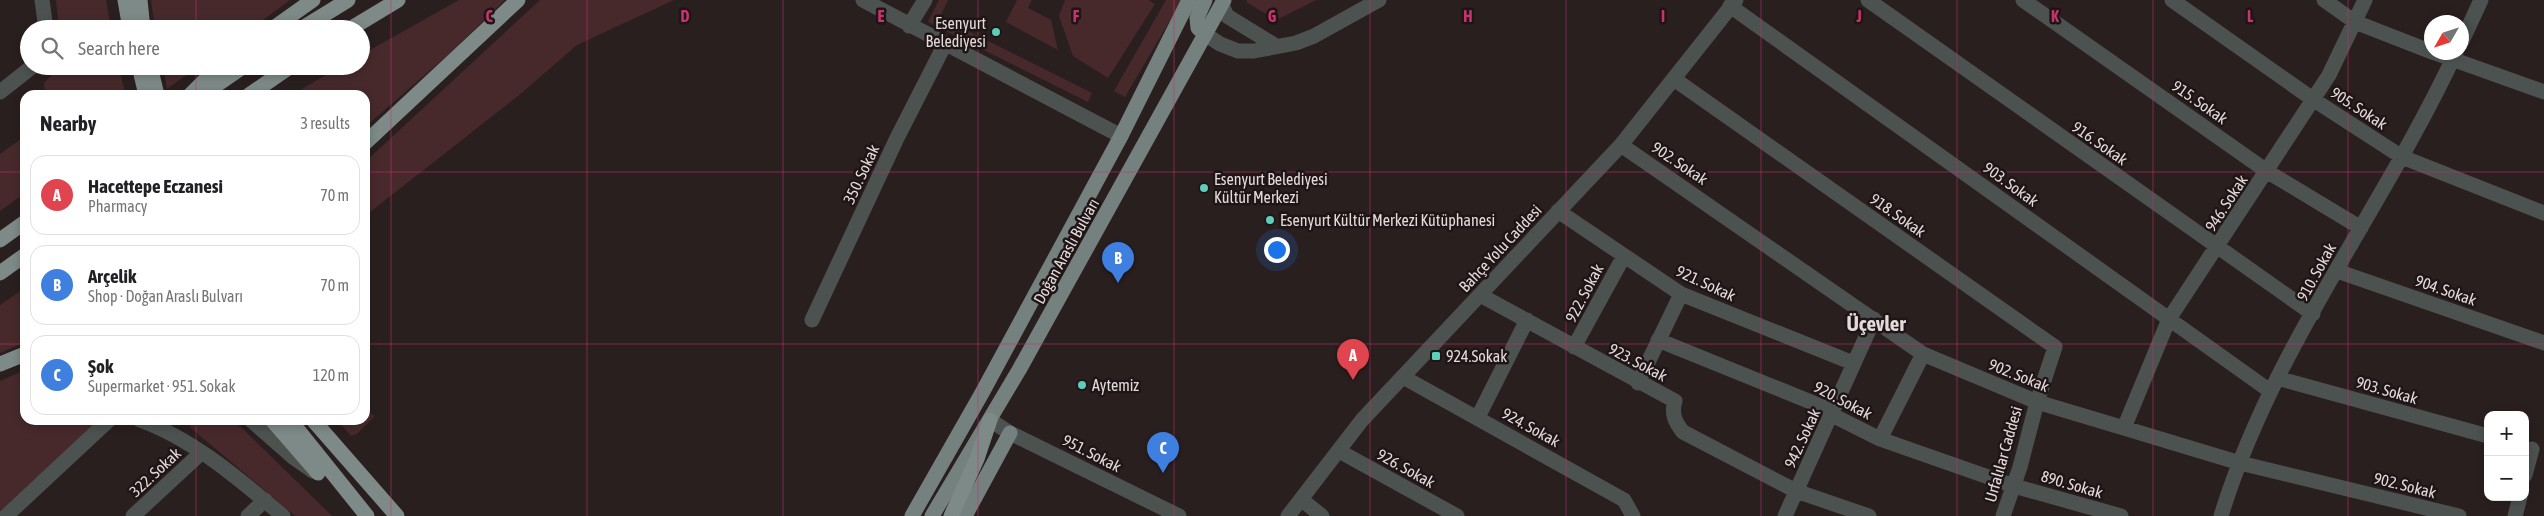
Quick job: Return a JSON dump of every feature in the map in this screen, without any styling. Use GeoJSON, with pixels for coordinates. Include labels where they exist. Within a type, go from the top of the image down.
{"type":"FeatureCollection","features":[{"type":"Feature","properties":{"kind":"highway"},"geometry":{"type":"LineString","coordinates":[[125,0],[128,20]]}},
{"type":"Feature","properties":{"kind":"highway"},"geometry":{"type":"LineString","coordinates":[[140,0],[142,20]]}},
{"type":"Feature","properties":{"kind":"highway"},"geometry":{"type":"LineString","coordinates":[[285,20],[313,0]]}},
{"type":"Feature","properties":{"kind":"highway"},"geometry":{"type":"LineString","coordinates":[[316,20],[348,0]]}},
{"type":"Feature","properties":{"kind":"highway"},"geometry":{"type":"LineString","coordinates":[[365,20],[398,0]]}},
{"type":"Feature","properties":{"kind":"highway"},"geometry":{"type":"LineString","coordinates":[[370,138],[518,0]]}},
{"type":"Feature","properties":{"kind":"highway"},"geometry":{"type":"LineString","coordinates":[[140,75],[145,90]]}},
{"type":"Feature","properties":{"kind":"highway"},"geometry":{"type":"LineString","coordinates":[[152,75],[156,90]]}},
{"type":"Feature","properties":{"kind":"highway"},"geometry":{"type":"LineString","coordinates":[[195,90],[210,75]]}},
{"type":"Feature","properties":{"kind":"highway"},"geometry":{"type":"LineString","coordinates":[[209,90],[231,75]]}},
{"type":"Feature","properties":{"kind":"highway"},"geometry":{"type":"LineString","coordinates":[[256,90],[277,75]]}},
{"type":"Feature","properties":{"kind":"highway"},"geometry":{"type":"LineString","coordinates":[[0,240],[20,226]]}},
{"type":"Feature","properties":{"kind":"highway"},"geometry":{"type":"LineString","coordinates":[[0,273],[20,259]]}},
{"type":"Feature","properties":{"kind":"highway"},"geometry":{"type":"LineString","coordinates":[[0,364],[20,356]]}},
{"type":"Feature","properties":{"kind":"highway"},"geometry":{"type":"LineString","coordinates":[[951,516],[977,459],[990,420]]}},
{"type":"Feature","properties":{"kind":"highway"},"geometry":{"type":"LineString","coordinates":[[276,425],[322,477],[356,504]]}},
{"type":"Feature","properties":{"kind":"highway"},"geometry":{"type":"LineString","coordinates":[[294,425],[367,516]]}},
{"type":"Feature","properties":{"kind":"highway"},"geometry":{"type":"LineString","coordinates":[[317,425],[397,516]]}},
{"type":"Feature","properties":{"kind":"highway"},"geometry":{"type":"LineString","coordinates":[[322,425],[338,448]]}},
{"type":"Feature","properties":{"kind":"main road","name":"Doğan Araslı Bulvarı"},"geometry":{"type":"LineString","coordinates":[[912,516],[982,393],[1121,136],[1189,0]]}},
{"type":"Feature","properties":{"kind":"main road"},"geometry":{"type":"LineString","coordinates":[[1205,0],[1197,18],[1198,28],[1205,34]]}},
{"type":"Feature","properties":{"kind":"main road","name":"Doğan Araslı Bulvarı"},"geometry":{"type":"LineString","coordinates":[[932,516],[990,420],[1223,2]]}},
{"type":"Feature","properties":{"kind":"main road"},"geometry":{"type":"LineString","coordinates":[[965,516],[1010,433]]}},
{"type":"Feature","properties":{"kind":"street"},"geometry":{"type":"LineString","coordinates":[[42,0],[45,20]]}},
{"type":"Feature","properties":{"kind":"street"},"geometry":{"type":"LineString","coordinates":[[863,0],[1121,136]]}},
{"type":"Feature","properties":{"kind":"street"},"geometry":{"type":"LineString","coordinates":[[910,26],[925,0]]}},
{"type":"Feature","properties":{"kind":"street"},"geometry":{"type":"LineString","coordinates":[[1205,34],[1220,44],[1238,51],[1254,51],[1296,43],[1314,36],[1379,0]]}},
{"type":"Feature","properties":{"kind":"street","name":"916. Sokak"},"geometry":{"type":"LineString","coordinates":[[1868,0],[2313,314]]}},
{"type":"Feature","properties":{"kind":"street","name":"915. Sokak"},"geometry":{"type":"LineString","coordinates":[[2023,0],[2268,172],[2361,228]]}},
{"type":"Feature","properties":{"kind":"street","name":"905. Sokak"},"geometry":{"type":"LineString","coordinates":[[2172,0],[2314,100],[2402,157],[2544,213]]}},
{"type":"Feature","properties":{"kind":"street"},"geometry":{"type":"LineString","coordinates":[[2324,0],[2355,22],[2424,49]]}},
{"type":"Feature","properties":{"kind":"street","name":"946. Sokak"},"geometry":{"type":"LineString","coordinates":[[2124,428],[2169,320],[2314,100],[2329,75],[2365,0]]}},
{"type":"Feature","properties":{"kind":"street"},"geometry":{"type":"LineString","coordinates":[[2469,27],[2481,0]]}},
{"type":"Feature","properties":{"kind":"street"},"geometry":{"type":"LineString","coordinates":[[1223,2],[1227,16],[1276,46]]}},
{"type":"Feature","properties":{"kind":"street","name":"Bahçe Yolu Caddesi"},"geometry":{"type":"LineString","coordinates":[[1288,516],[1362,420],[1621,145],[1733,3]]}},
{"type":"Feature","properties":{"kind":"street","name":"903. Sokak"},"geometry":{"type":"LineString","coordinates":[[1733,3],[2169,320],[2274,384],[2484,435]]}},
{"type":"Feature","properties":{"kind":"street","name":"350. Sokak"},"geometry":{"type":"LineString","coordinates":[[812,320],[897,138],[945,44]]}},
{"type":"Feature","properties":{"kind":"street","name":"910. Sokak"},"geometry":{"type":"LineString","coordinates":[[2221,516],[2240,464],[2274,384],[2402,157],[2452,60]]}},
{"type":"Feature","properties":{"kind":"street"},"geometry":{"type":"LineString","coordinates":[[2462,60],[2544,92]]}},
{"type":"Feature","properties":{"kind":"street"},"geometry":{"type":"LineString","coordinates":[[0,92],[22,75]]}},
{"type":"Feature","properties":{"kind":"street","name":"918. Sokak"},"geometry":{"type":"LineString","coordinates":[[1674,79],[2055,347],[2037,402]]}},
{"type":"Feature","properties":{"kind":"street","name":"902. Sokak"},"geometry":{"type":"LineString","coordinates":[[1621,145],[1923,354],[2037,402],[2240,464],[2459,516]]}},
{"type":"Feature","properties":{"kind":"street","name":"921. Sokak"},"geometry":{"type":"LineString","coordinates":[[1558,211],[1680,294],[1853,363]]}},
{"type":"Feature","properties":{"kind":"street","name":"922. Sokak"},"geometry":{"type":"LineString","coordinates":[[1574,347],[1624,256]]}},
{"type":"Feature","properties":{"kind":"street","name":"904. Sokak"},"geometry":{"type":"LineString","coordinates":[[2336,271],[2544,343]]}},
{"type":"Feature","properties":{"kind":"street"},"geometry":{"type":"LineString","coordinates":[[1638,383],[1680,294]]}},
{"type":"Feature","properties":{"kind":"street","name":"923. Sokak"},"geometry":{"type":"LineString","coordinates":[[1480,295],[1638,383],[1675,401],[1672,410],[1676,422],[1683,432],[1796,491],[1870,516]]}},
{"type":"Feature","properties":{"kind":"street","name":"942. Sokak"},"geometry":{"type":"LineString","coordinates":[[1785,516],[1874,319]]}},
{"type":"Feature","properties":{"kind":"street"},"geometry":{"type":"LineString","coordinates":[[1478,417],[1527,320]]}},
{"type":"Feature","properties":{"kind":"street","name":"920. Sokak"},"geometry":{"type":"LineString","coordinates":[[1658,340],[1828,409],[1832,415],[1880,439],[2014,486]]}},
{"type":"Feature","properties":{"kind":"street"},"geometry":{"type":"LineString","coordinates":[[1880,439],[1923,354]]}},
{"type":"Feature","properties":{"kind":"street","name":"924. Sokak"},"geometry":{"type":"LineString","coordinates":[[1403,377],[1478,417],[1624,500],[1633,516]]}},
{"type":"Feature","properties":{"kind":"street","name":"Urfalılar Caddesi"},"geometry":{"type":"LineString","coordinates":[[2003,516],[2014,486],[2037,402]]}},
{"type":"Feature","properties":{"kind":"street","name":"951. Sokak"},"geometry":{"type":"LineString","coordinates":[[990,420],[1010,433],[1178,516]]}},
{"type":"Feature","properties":{"kind":"street"},"geometry":{"type":"LineString","coordinates":[[6,516],[104,425]]}},
{"type":"Feature","properties":{"kind":"street"},"geometry":{"type":"LineString","coordinates":[[151,425],[176,437],[201,453],[265,500],[283,516]]}},
{"type":"Feature","properties":{"kind":"street"},"geometry":{"type":"LineString","coordinates":[[173,425],[176,437]]}},
{"type":"Feature","properties":{"kind":"street"},"geometry":{"type":"LineString","coordinates":[[257,425],[293,457],[322,477]]}},
{"type":"Feature","properties":{"kind":"street"},"geometry":{"type":"LineString","coordinates":[[2529,463],[2534,449]]}},
{"type":"Feature","properties":{"kind":"street","name":"926. Sokak"},"geometry":{"type":"LineString","coordinates":[[1339,451],[1457,516]]}},
{"type":"Feature","properties":{"kind":"street","name":"322. Sokak"},"geometry":{"type":"LineString","coordinates":[[133,516],[201,453]]}},
{"type":"Feature","properties":{"kind":"street","name":"890. Sokak"},"geometry":{"type":"LineString","coordinates":[[2014,486],[2121,516]]}},
{"type":"Feature","properties":{"kind":"street"},"geometry":{"type":"LineString","coordinates":[[248,516],[265,500]]}},
{"type":"Feature","properties":{"kind":"street"},"geometry":{"type":"LineString","coordinates":[[1302,500],[1322,516]]}},
{"type":"Feature","properties":{"kind":"street"},"geometry":{"type":"LineString","coordinates":[[2515,516],[2519,501]]}},
{"type":"Feature","properties":{"kind":"shaded area"},"geometry":{"type":"Polygon","coordinates":[[[56,0],[106,0],[109,20],[58,20],[56,0]]]}},
{"type":"Feature","properties":{"kind":"shaded area"},"geometry":{"type":"Polygon","coordinates":[[[151,0],[290,0],[263,20],[154,20],[151,0]]]}},
{"type":"Feature","properties":{"kind":"shaded area"},"geometry":{"type":"Polygon","coordinates":[[[459,0],[505,0],[450,53],[370,123],[370,90],[300,90],[326,75],[370,75],[370,50],[459,0]]]}},
{"type":"Feature","properties":{"kind":"shaded area"},"geometry":{"type":"Polygon","coordinates":[[[540,0],[674,0],[577,45],[518,96],[370,212],[370,157],[540,0]]]}},
{"type":"Feature","properties":{"kind":"shaded area"},"geometry":{"type":"Polygon","coordinates":[[[939,0],[948,0],[940,17],[1092,93],[1088,102],[928,22],[939,0]]]}},
{"type":"Feature","properties":{"kind":"shaded area"},"geometry":{"type":"Polygon","coordinates":[[[1017,0],[1032,0],[1028,8],[1051,20],[1058,50],[1006,22],[1017,0]]]}},
{"type":"Feature","properties":{"kind":"shaded area"},"geometry":{"type":"Polygon","coordinates":[[[1065,0],[1148,0],[1155,4],[1108,78],[1073,56],[1059,16],[1065,0]]]}},
{"type":"Feature","properties":{"kind":"shaded area"},"geometry":{"type":"Polygon","coordinates":[[[1166,0],[1182,0],[1125,97],[1114,91],[1166,0]]]}},
{"type":"Feature","properties":{"kind":"shaded area"},"geometry":{"type":"Polygon","coordinates":[[[1247,0],[1316,0],[1276,20],[1246,2],[1247,0]]]}},
{"type":"Feature","properties":{"kind":"shaded area"},"geometry":{"type":"Polygon","coordinates":[[[52,75],[120,75],[125,90],[45,90],[44,83],[52,75]]]}},
{"type":"Feature","properties":{"kind":"shaded area"},"geometry":{"type":"Polygon","coordinates":[[[165,75],[186,75],[167,89],[165,75]]]}},
{"type":"Feature","properties":{"kind":"shaded area"},"geometry":{"type":"Polygon","coordinates":[[[20,140],[20,197],[0,211],[0,154],[20,140]]]}},
{"type":"Feature","properties":{"kind":"shaded area"},"geometry":{"type":"Polygon","coordinates":[[[20,291],[20,344],[0,353],[0,305],[20,291]]]}},
{"type":"Feature","properties":{"kind":"shaded area"},"geometry":{"type":"Polygon","coordinates":[[[20,372],[20,425],[94,425],[0,511],[0,381],[20,372]]]}},
{"type":"Feature","properties":{"kind":"shaded area"},"geometry":{"type":"Polygon","coordinates":[[[370,414],[375,416],[370,421],[370,414]]]}},
{"type":"Feature","properties":{"kind":"shaded area"},"geometry":{"type":"Polygon","coordinates":[[[190,425],[238,425],[332,516],[295,516],[191,428],[190,425]]]}},
{"type":"Feature","properties":{"kind":"shaded area"},"geometry":{"type":"Polygon","coordinates":[[[341,425],[366,425],[357,434],[351,436],[341,425]]]}},
{"type":"Feature","properties":{"kind":"place","name":"Esenyurt Belediyesi"},"geometry":{"type":"Point","coordinates":[996,32]}},
{"type":"Feature","properties":{"kind":"place","name":"Esenyurt Belediyesi Kültür Merkezi"},"geometry":{"type":"Point","coordinates":[1204,188]}},
{"type":"Feature","properties":{"kind":"place","name":"Esenyurt Kültür Merkezi Kütüphanesi"},"geometry":{"type":"Point","coordinates":[1270,220]}},
{"type":"Feature","properties":{"kind":"place","name":"Arçelik"},"geometry":{"type":"Point","coordinates":[1118,283]}},
{"type":"Feature","properties":{"kind":"place","name":"924.Sokak"},"geometry":{"type":"Point","coordinates":[1436,356]}},
{"type":"Feature","properties":{"kind":"place","name":"Hacettepe Eczanesi"},"geometry":{"type":"Point","coordinates":[1353,380]}},
{"type":"Feature","properties":{"kind":"place","name":"Aytemiz"},"geometry":{"type":"Point","coordinates":[1082,385]}},
{"type":"Feature","properties":{"kind":"place","name":"Şok"},"geometry":{"type":"Point","coordinates":[1163,473]}},
{"type":"Feature","properties":{"kind":"district","name":"Üçevler"},"geometry":{"type":"Point","coordinates":[1876,324]}}]}
